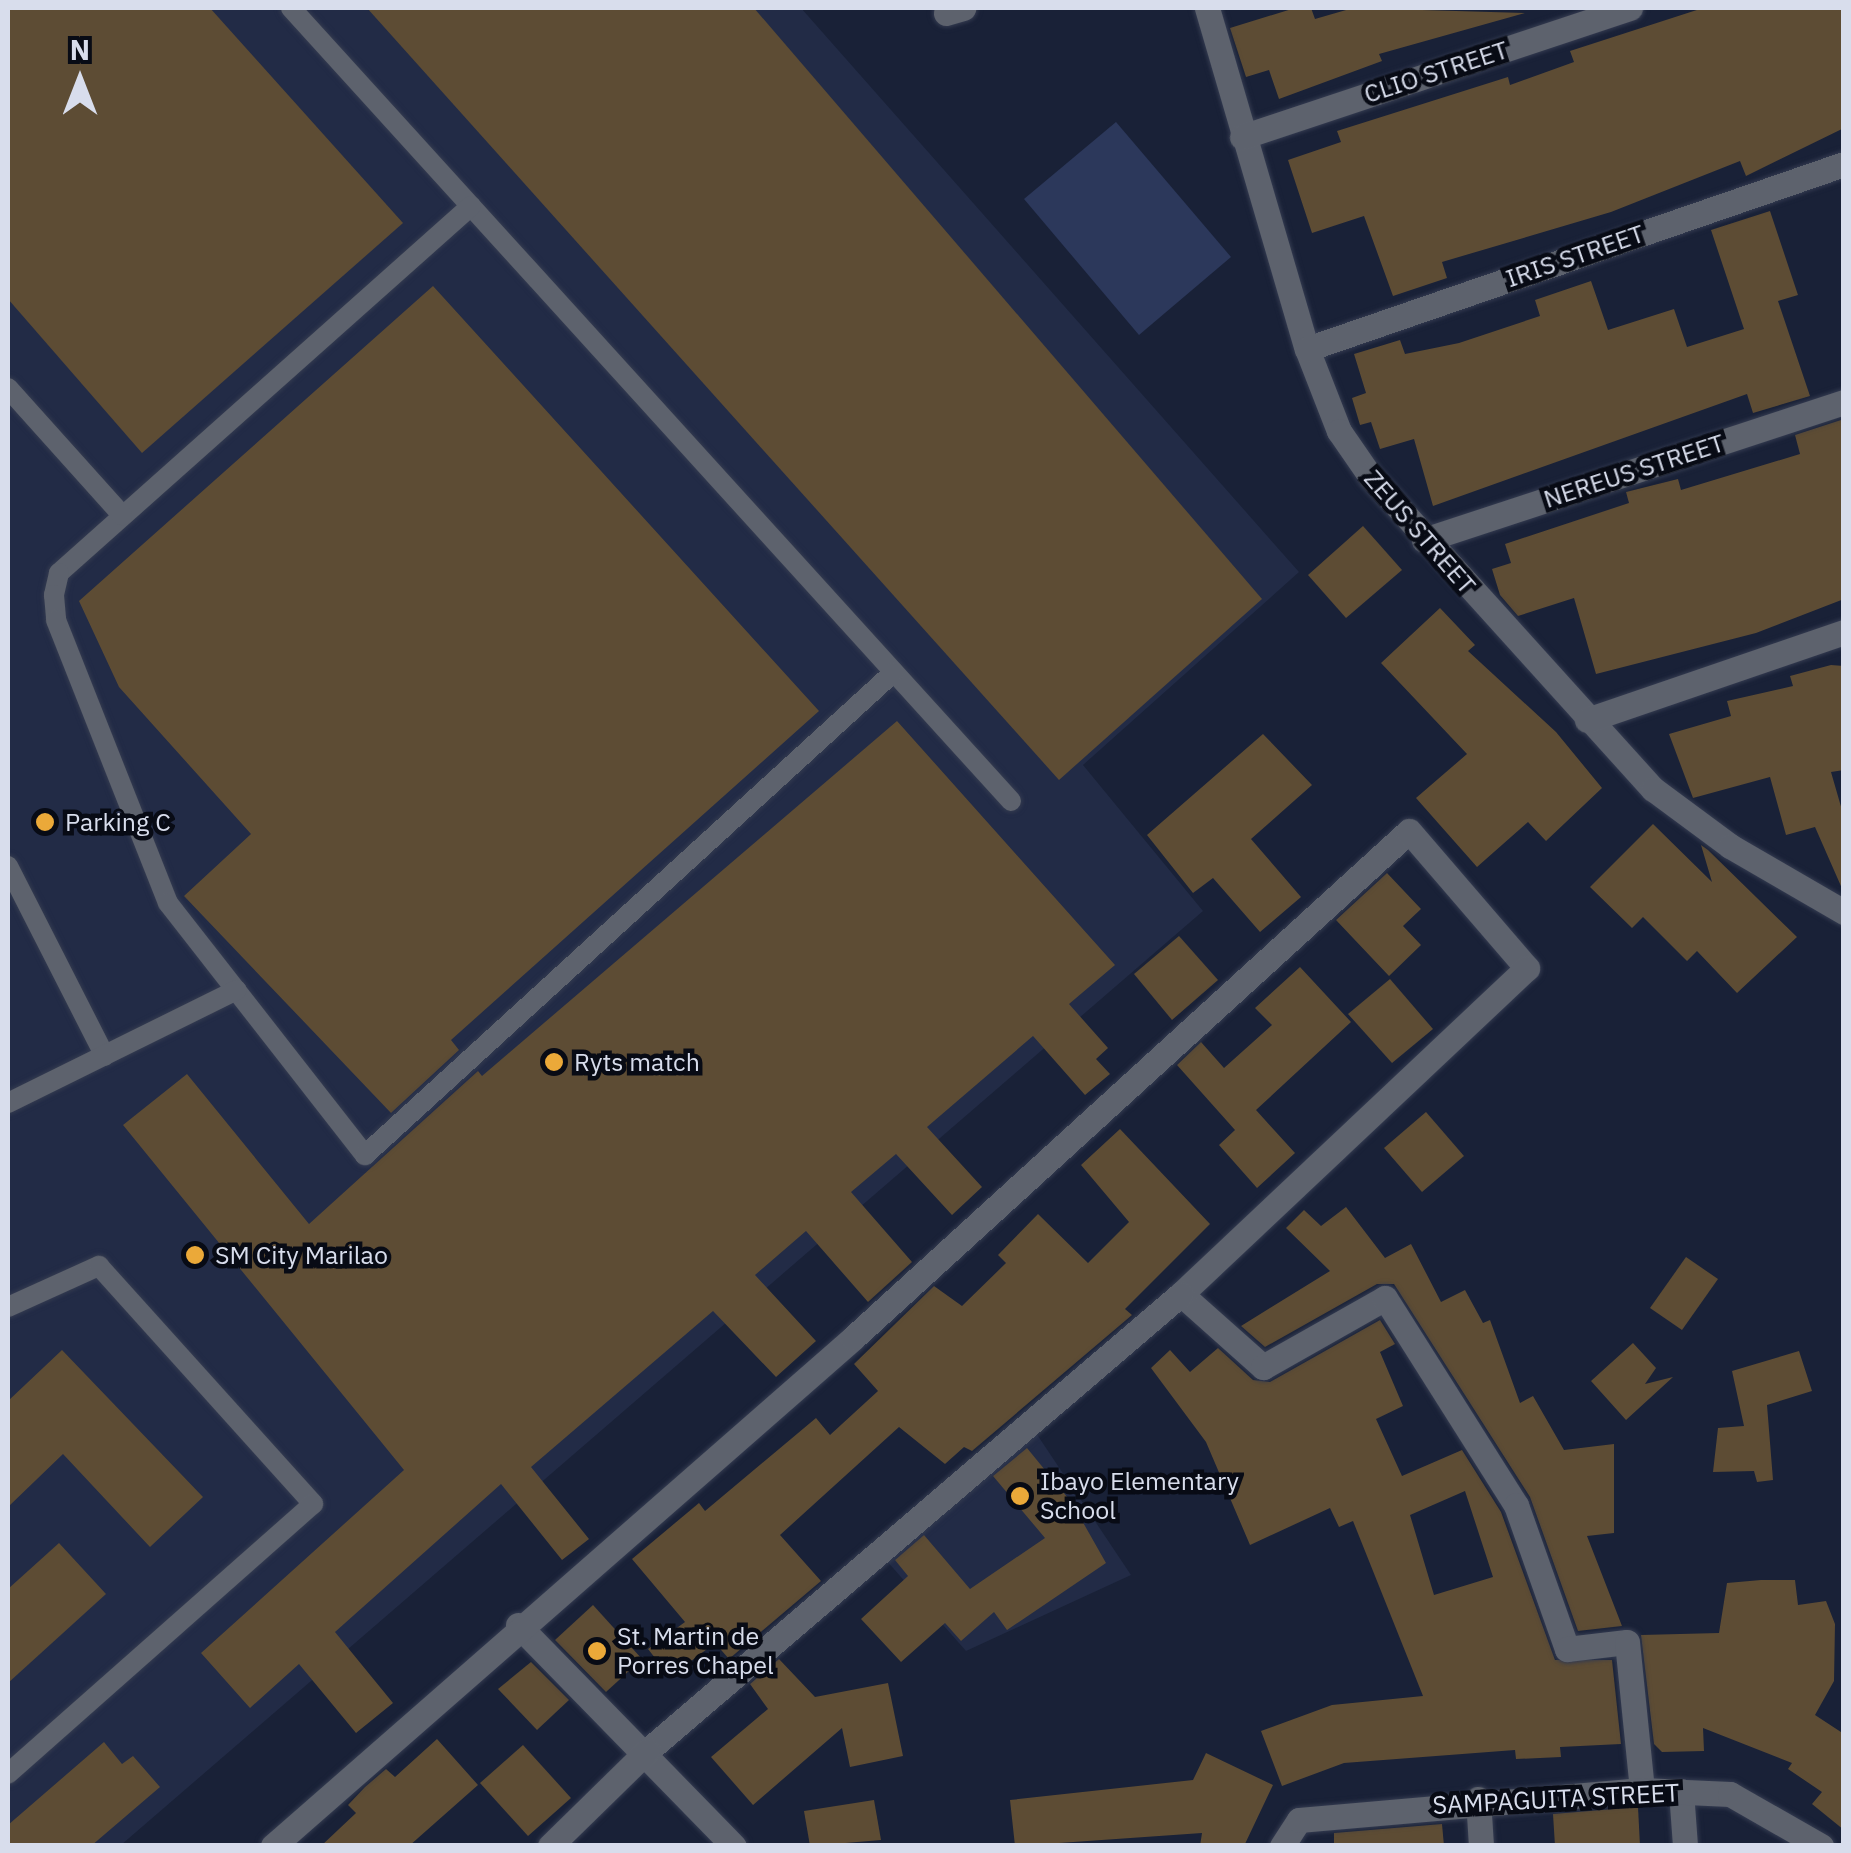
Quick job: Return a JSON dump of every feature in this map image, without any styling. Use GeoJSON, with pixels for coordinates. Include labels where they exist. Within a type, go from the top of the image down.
{"type":"FeatureCollection","features":[{"type":"Feature","properties":{"kind":"street","name":"ZEUS STREET"},"geometry":{"type":"LineString","coordinates":[[1208,8],[1242,137],[1307,348],[1339,430],[1424,540],[1587,720],[1669,800],[1844,912]]}},
{"type":"Feature","properties":{"kind":"street","name":"CLIO STREET"},"geometry":{"type":"LineString","coordinates":[[1242,137],[1630,8]]}},
{"type":"Feature","properties":{"kind":"street","name":"IRIS STREET"},"geometry":{"type":"LineString","coordinates":[[1307,348],[1844,164]]}},
{"type":"Feature","properties":{"kind":"street","name":"NEREUS STREET"},"geometry":{"type":"LineString","coordinates":[[1424,540],[1844,402]]}},
{"type":"Feature","properties":{"kind":"street"},"geometry":{"type":"LineString","coordinates":[[1587,720],[1844,632]]}},
{"type":"Feature","properties":{"kind":"street"},"geometry":{"type":"LineString","coordinates":[[273,1846],[518,1625],[854,1338],[1409,832],[1527,968],[1182,1294],[647,1751],[550,1846]]}},
{"type":"Feature","properties":{"kind":"street"},"geometry":{"type":"LineString","coordinates":[[1182,1294],[1263,1368],[1385,1298],[1516,1505],[1566,1649],[1627,1642],[1642,1790]]}},
{"type":"Feature","properties":{"kind":"street"},"geometry":{"type":"LineString","coordinates":[[518,1625],[647,1751],[734,1846]]}},
{"type":"Feature","properties":{"kind":"street","name":"SAMPAGUITA STREET"},"geometry":{"type":"LineString","coordinates":[[1284,1841],[1299,1820],[1478,1799],[1642,1790],[1730,1794],[1821,1846]]}},
{"type":"Feature","properties":{"kind":"street"},"geometry":{"type":"LineString","coordinates":[[1681,1791],[1685,1846]]}},
{"type":"Feature","properties":{"kind":"street"},"geometry":{"type":"LineString","coordinates":[[1478,1799],[1481,1846]]}},
{"type":"Feature","properties":{"kind":"lane"},"geometry":{"type":"LineString","coordinates":[[291,8],[1011,802]]}},
{"type":"Feature","properties":{"kind":"lane"},"geometry":{"type":"LineString","coordinates":[[471,206],[59,573],[56,620],[168,903],[365,1154],[894,672]]}},
{"type":"Feature","properties":{"kind":"lane"},"geometry":{"type":"LineString","coordinates":[[8,388],[122,515]]}},
{"type":"Feature","properties":{"kind":"lane"},"geometry":{"type":"LineString","coordinates":[[8,866],[105,1056]]}},
{"type":"Feature","properties":{"kind":"lane"},"geometry":{"type":"LineString","coordinates":[[8,1102],[237,990]]}},
{"type":"Feature","properties":{"kind":"lane"},"geometry":{"type":"LineString","coordinates":[[8,1308],[99,1266],[314,1504],[8,1774]]}},
{"type":"Feature","properties":{"kind":"shaded area"},"geometry":{"type":"Polygon","coordinates":[[[8,8],[801,8],[1299,572],[1083,765],[1203,911],[121,1845],[8,1846],[8,8]]]}},
{"type":"Feature","properties":{"kind":"shaded area"},"geometry":{"type":"Polygon","coordinates":[[[1116,122],[1231,257],[1139,335],[1024,199],[1116,122]]]}},
{"type":"Feature","properties":{"kind":"shaded area","name":"Ibayo Elementary School"},"geometry":{"type":"Polygon","coordinates":[[[1036,1433],[1131,1575],[966,1651],[886,1560],[1036,1433]]]}},
{"type":"Feature","properties":{"kind":"building"},"geometry":{"type":"Polygon","coordinates":[[[8,8],[210,8],[403,223],[142,453],[8,299],[8,8]]]}},
{"type":"Feature","properties":{"kind":"building"},"geometry":{"type":"Polygon","coordinates":[[[367,8],[754,8],[1262,599],[1059,780],[367,8]]]}},
{"type":"Feature","properties":{"kind":"building"},"geometry":{"type":"Polygon","coordinates":[[[1295,8],[1311,8],[1315,19],[1353,8],[1525,13],[1379,54],[1382,61],[1279,99],[1269,70],[1246,77],[1230,28],[1295,8]]]}},
{"type":"Feature","properties":{"kind":"building"},"geometry":{"type":"Polygon","coordinates":[[[1703,8],[1844,8],[1844,128],[1746,176],[1740,161],[1611,212],[1442,262],[1447,278],[1393,296],[1364,216],[1312,233],[1288,160],[1341,142],[1337,131],[1508,77],[1510,85],[1574,62],[1570,51],[1703,8]]]}},
{"type":"Feature","properties":{"kind":"building"},"geometry":{"type":"Polygon","coordinates":[[[1770,211],[1798,295],[1778,301],[1810,396],[1753,413],[1747,394],[1433,506],[1414,439],[1380,449],[1371,422],[1360,425],[1352,398],[1366,393],[1354,354],[1400,340],[1405,354],[1459,343],[1540,316],[1535,300],[1591,281],[1608,330],[1674,309],[1687,347],[1744,329],[1711,230],[1770,211]]]}},
{"type":"Feature","properties":{"kind":"building"},"geometry":{"type":"Polygon","coordinates":[[[433,286],[819,711],[451,1040],[459,1050],[391,1113],[184,896],[251,834],[119,687],[79,601],[433,286]]]}},
{"type":"Feature","properties":{"kind":"building"},"geometry":{"type":"Polygon","coordinates":[[[1844,419],[1844,599],[1756,633],[1596,674],[1574,598],[1518,616],[1500,595],[1492,569],[1511,563],[1505,544],[1629,503],[1626,492],[1678,479],[1681,490],[1800,454],[1795,435],[1844,419]]]}},
{"type":"Feature","properties":{"kind":"building"},"geometry":{"type":"Polygon","coordinates":[[[1363,526],[1402,570],[1346,618],[1308,575],[1363,526]]]}},
{"type":"Feature","properties":{"kind":"building"},"geometry":{"type":"Polygon","coordinates":[[[1440,608],[1475,645],[1468,651],[1556,732],[1602,788],[1546,841],[1528,822],[1477,867],[1416,798],[1467,754],[1381,663],[1440,608]]]}},
{"type":"Feature","properties":{"kind":"building"},"geometry":{"type":"Polygon","coordinates":[[[1831,665],[1844,666],[1844,770],[1831,772],[1844,817],[1844,893],[1815,827],[1786,835],[1770,777],[1693,798],[1669,734],[1731,716],[1727,701],[1793,686],[1790,676],[1831,665]]]}},
{"type":"Feature","properties":{"kind":"building"},"geometry":{"type":"Polygon","coordinates":[[[897,721],[1115,965],[1069,1004],[1108,1048],[1096,1059],[1110,1074],[1085,1095],[1033,1036],[927,1127],[982,1187],[952,1215],[896,1154],[851,1192],[912,1262],[868,1302],[806,1231],[755,1275],[816,1341],[776,1377],[713,1311],[531,1467],[589,1539],[562,1560],[501,1484],[335,1632],[393,1703],[356,1733],[299,1664],[250,1708],[201,1653],[404,1470],[123,1125],[187,1074],[309,1224],[478,1071],[482,1076],[897,721]]]}},
{"type":"Feature","properties":{"kind":"building"},"geometry":{"type":"Polygon","coordinates":[[[1263,734],[1312,785],[1251,839],[1301,897],[1260,932],[1213,878],[1193,893],[1147,835],[1263,734]]]}},
{"type":"Feature","properties":{"kind":"building"},"geometry":{"type":"Polygon","coordinates":[[[1653,824],[1712,882],[1701,845],[1708,850],[1797,937],[1737,993],[1697,951],[1687,961],[1643,917],[1632,928],[1590,887],[1653,824]]]}},
{"type":"Feature","properties":{"kind":"building"},"geometry":{"type":"Polygon","coordinates":[[[1387,873],[1421,909],[1403,926],[1421,945],[1389,976],[1336,920],[1387,873]]]}},
{"type":"Feature","properties":{"kind":"building"},"geometry":{"type":"Polygon","coordinates":[[[1179,936],[1218,980],[1172,1020],[1134,974],[1179,936]]]}},
{"type":"Feature","properties":{"kind":"building"},"geometry":{"type":"Polygon","coordinates":[[[1300,967],[1351,1022],[1256,1110],[1295,1153],[1257,1188],[1219,1145],[1235,1130],[1177,1065],[1201,1042],[1224,1068],[1272,1025],[1255,1008],[1300,967]]]}},
{"type":"Feature","properties":{"kind":"building"},"geometry":{"type":"Polygon","coordinates":[[[1390,979],[1433,1029],[1392,1063],[1348,1014],[1390,979]]]}},
{"type":"Feature","properties":{"kind":"building"},"geometry":{"type":"Polygon","coordinates":[[[1426,1112],[1464,1156],[1422,1192],[1384,1148],[1426,1112]]]}},
{"type":"Feature","properties":{"kind":"building"},"geometry":{"type":"Polygon","coordinates":[[[1120,1129],[1210,1224],[1125,1309],[1132,1315],[972,1451],[964,1447],[945,1464],[899,1427],[780,1535],[821,1581],[729,1659],[715,1643],[670,1677],[648,1649],[685,1622],[632,1559],[699,1503],[705,1511],[816,1418],[830,1435],[878,1391],[854,1364],[934,1286],[962,1306],[1006,1263],[998,1255],[1038,1214],[1088,1263],[1129,1222],[1081,1165],[1120,1129]]]}},
{"type":"Feature","properties":{"kind":"building"},"geometry":{"type":"Polygon","coordinates":[[[1346,1207],[1385,1258],[1411,1244],[1441,1302],[1465,1290],[1483,1323],[1490,1320],[1520,1403],[1533,1396],[1564,1450],[1614,1444],[1614,1533],[1587,1536],[1622,1626],[1578,1631],[1530,1497],[1394,1284],[1377,1284],[1265,1347],[1241,1326],[1330,1271],[1286,1228],[1304,1210],[1321,1226],[1346,1207]]]}},
{"type":"Feature","properties":{"kind":"building"},"geometry":{"type":"Polygon","coordinates":[[[1686,1257],[1718,1279],[1682,1330],[1650,1308],[1686,1257]]]}},
{"type":"Feature","properties":{"kind":"building"},"geometry":{"type":"Polygon","coordinates":[[[1380,1320],[1395,1344],[1380,1352],[1403,1406],[1376,1419],[1402,1476],[1462,1450],[1501,1512],[1555,1660],[1612,1660],[1621,1744],[1560,1747],[1561,1757],[1516,1759],[1515,1750],[1344,1763],[1282,1786],[1261,1731],[1332,1705],[1423,1696],[1353,1521],[1339,1527],[1330,1508],[1250,1545],[1206,1442],[1151,1368],[1170,1350],[1190,1372],[1218,1348],[1253,1380],[1270,1382],[1380,1320]],[[1465,1491],[1410,1515],[1434,1595],[1493,1577],[1465,1491]]]}},
{"type":"Feature","properties":{"kind":"building"},"geometry":{"type":"Polygon","coordinates":[[[1633,1343],[1656,1368],[1645,1384],[1673,1377],[1626,1420],[1591,1381],[1633,1343]]]}},
{"type":"Feature","properties":{"kind":"building"},"geometry":{"type":"Polygon","coordinates":[[[62,1350],[203,1497],[150,1547],[63,1454],[8,1507],[8,1401],[62,1350]]]}},
{"type":"Feature","properties":{"kind":"building"},"geometry":{"type":"Polygon","coordinates":[[[1799,1351],[1812,1391],[1767,1405],[1773,1480],[1757,1482],[1754,1471],[1713,1472],[1718,1428],[1744,1426],[1732,1371],[1799,1351]]]}},
{"type":"Feature","properties":{"kind":"building"},"geometry":{"type":"Polygon","coordinates":[[[1027,1448],[1072,1503],[1106,1563],[1007,1630],[994,1612],[961,1641],[945,1623],[901,1662],[861,1619],[908,1576],[895,1560],[924,1535],[970,1589],[1045,1538],[993,1476],[1027,1448]]]}},
{"type":"Feature","properties":{"kind":"building"},"geometry":{"type":"Polygon","coordinates":[[[59,1543],[106,1594],[8,1683],[8,1589],[59,1543]]]}},
{"type":"Feature","properties":{"kind":"building"},"geometry":{"type":"Polygon","coordinates":[[[1795,1580],[1798,1605],[1826,1601],[1835,1624],[1834,1681],[1815,1715],[1844,1734],[1844,1830],[1812,1804],[1822,1792],[1788,1769],[1792,1763],[1703,1728],[1704,1751],[1662,1752],[1654,1744],[1641,1635],[1719,1633],[1727,1583],[1795,1580]]]}},
{"type":"Feature","properties":{"kind":"building","name":"St. Martin de Porres Chapel"},"geometry":{"type":"Polygon","coordinates":[[[593,1605],[642,1659],[606,1692],[555,1640],[593,1605]]]}},
{"type":"Feature","properties":{"kind":"building"},"geometry":{"type":"Polygon","coordinates":[[[779,1659],[815,1697],[888,1683],[903,1756],[850,1767],[842,1728],[753,1805],[711,1757],[768,1709],[750,1684],[779,1659]]]}},
{"type":"Feature","properties":{"kind":"building"},"geometry":{"type":"Polygon","coordinates":[[[531,1662],[569,1700],[537,1730],[498,1689],[531,1662]]]}},
{"type":"Feature","properties":{"kind":"building"},"geometry":{"type":"Polygon","coordinates":[[[437,1739],[478,1785],[409,1846],[321,1846],[356,1813],[348,1805],[365,1787],[386,1769],[395,1777],[437,1739]]]}},
{"type":"Feature","properties":{"kind":"building"},"geometry":{"type":"Polygon","coordinates":[[[104,1742],[122,1764],[133,1756],[160,1787],[91,1846],[8,1846],[8,1825],[104,1742]]]}},
{"type":"Feature","properties":{"kind":"building"},"geometry":{"type":"Polygon","coordinates":[[[523,1745],[571,1798],[528,1836],[480,1783],[523,1745]]]}},
{"type":"Feature","properties":{"kind":"building"},"geometry":{"type":"Polygon","coordinates":[[[1206,1753],[1273,1785],[1244,1846],[1200,1846],[1202,1833],[1015,1846],[1010,1800],[1193,1780],[1206,1753]]]}},
{"type":"Feature","properties":{"kind":"building"},"geometry":{"type":"Polygon","coordinates":[[[874,1800],[881,1840],[810,1846],[804,1811],[874,1800]]]}},
{"type":"Feature","properties":{"kind":"building"},"geometry":{"type":"Polygon","coordinates":[[[1638,1807],[1640,1846],[1555,1846],[1553,1814],[1638,1807]]]}},
{"type":"Feature","properties":{"kind":"building"},"geometry":{"type":"Polygon","coordinates":[[[1442,1824],[1444,1846],[1334,1846],[1334,1833],[1442,1824]]]}},
{"type":"Feature","properties":{"kind":"place","name":"Parking C"},"geometry":{"type":"Point","coordinates":[45,822]}},
{"type":"Feature","properties":{"kind":"place","name":"Ryts match"},"geometry":{"type":"Point","coordinates":[554,1062]}},
{"type":"Feature","properties":{"kind":"place","name":"SM City Marilao"},"geometry":{"type":"Point","coordinates":[195,1255]}},
{"type":"Feature","properties":{"kind":"place","name":"Ibayo Elementary School"},"geometry":{"type":"Point","coordinates":[1020,1496]}},
{"type":"Feature","properties":{"kind":"place","name":"St. Martin de Porres Chapel"},"geometry":{"type":"Point","coordinates":[597,1651]}}]}
